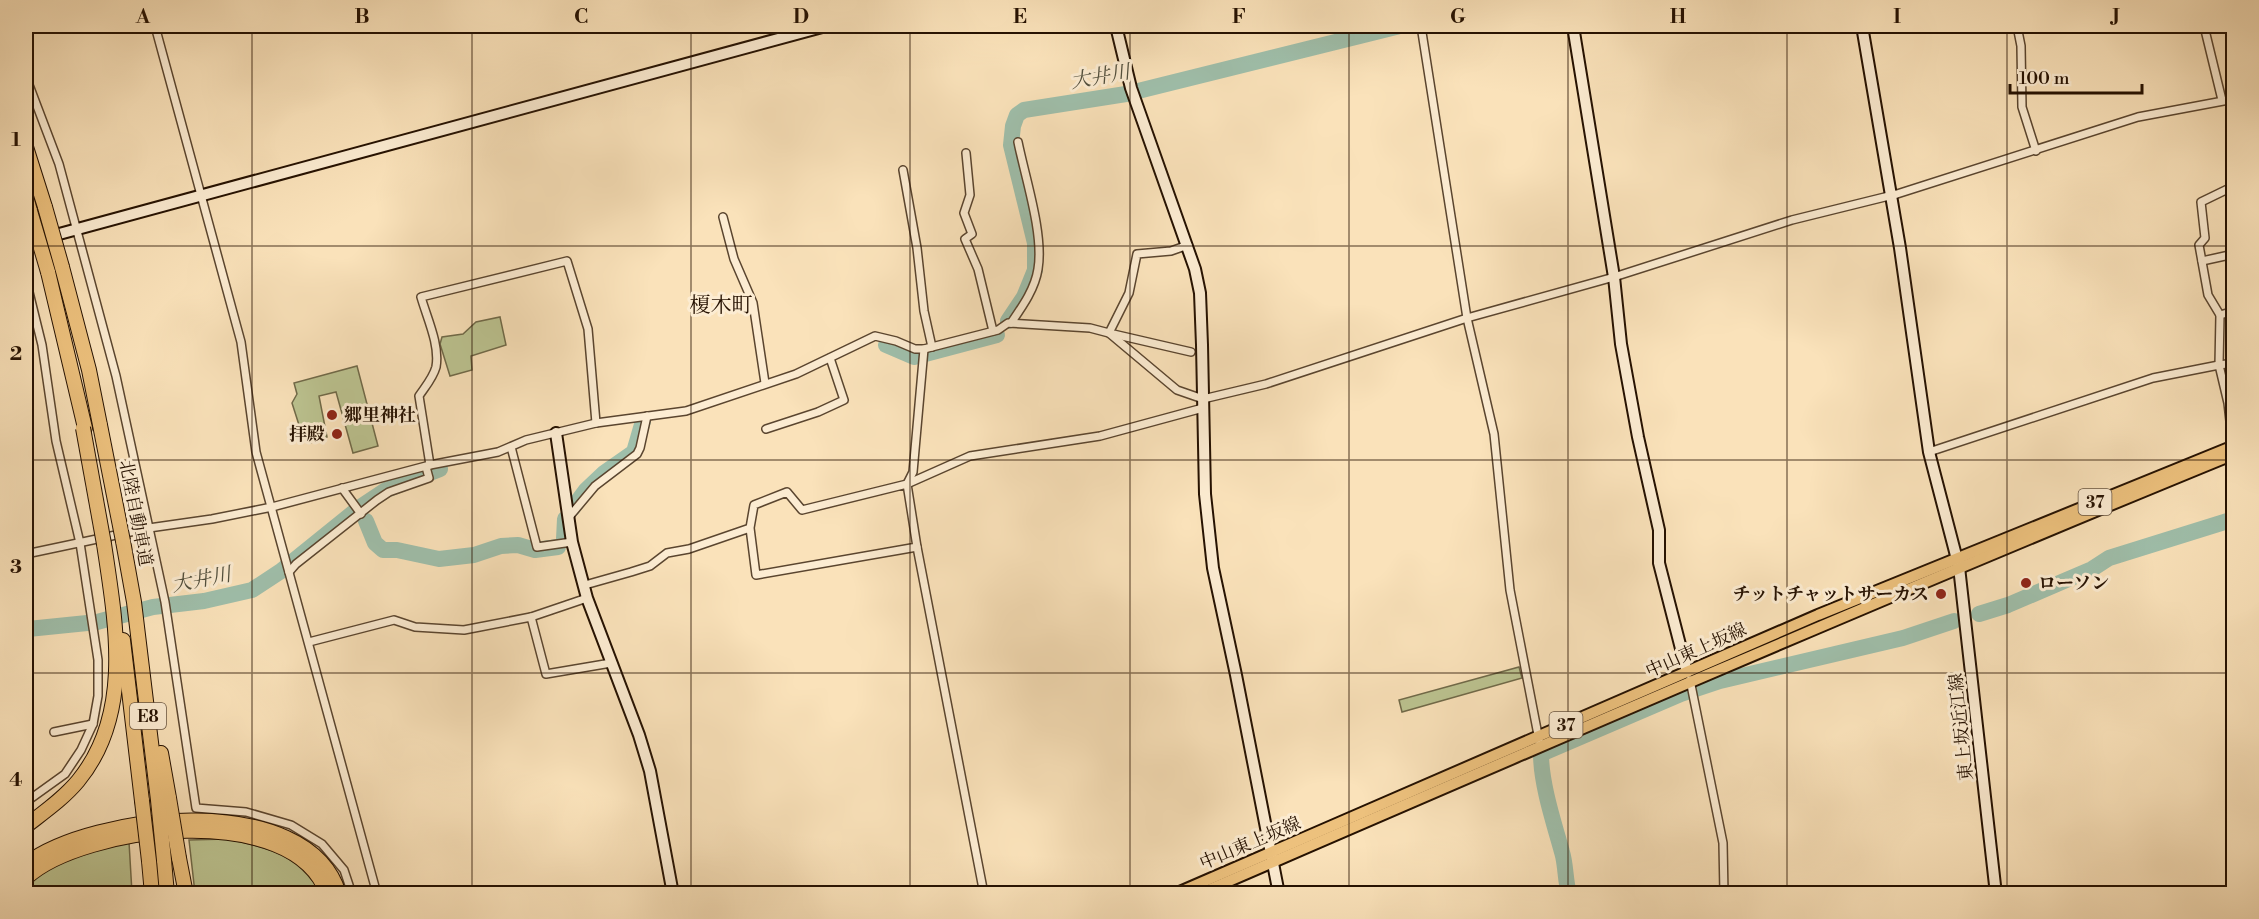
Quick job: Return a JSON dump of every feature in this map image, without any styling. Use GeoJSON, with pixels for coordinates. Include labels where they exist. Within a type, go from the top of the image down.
{"type":"FeatureCollection","features":[{"type":"Feature","properties":{"kind":"highway","name":"北陸自動車道"},"geometry":{"type":"LineString","coordinates":[[26,147],[62,267],[89,370],[134,602],[163,799]]}},
{"type":"Feature","properties":{"kind":"highway","name":"北陸自動車道"},"geometry":{"type":"LineString","coordinates":[[28,204],[48,272],[73,373],[106,544],[119,636]]}},
{"type":"Feature","properties":{"kind":"highway","name":"E8"},"geometry":{"type":"LineString","coordinates":[[119,636],[142,801],[152,894]]}},
{"type":"Feature","properties":{"kind":"highway"},"geometry":{"type":"LineString","coordinates":[[26,825],[54,804],[76,783],[100,746],[114,702],[119,636]]}},
{"type":"Feature","properties":{"kind":"highway","name":"E8"},"geometry":{"type":"LineString","coordinates":[[163,799],[167,894]]}},
{"type":"Feature","properties":{"kind":"highway"},"geometry":{"type":"LineString","coordinates":[[163,799],[186,894]]}},
{"type":"Feature","properties":{"kind":"highway"},"geometry":{"type":"LineString","coordinates":[[26,864],[55,847],[105,831],[164,822],[218,822],[265,829],[291,840],[320,860],[333,879],[339,894]]}},
{"type":"Feature","properties":{"kind":"highway"},"geometry":{"type":"LineString","coordinates":[[26,878],[52,860],[93,844],[143,835],[203,831],[251,837],[284,848],[312,869],[327,894]]}},
{"type":"Feature","properties":{"kind":"main road","name":"中山東上坂線"},"geometry":{"type":"LineString","coordinates":[[1199,894],[1271,858],[1539,741],[1691,684],[1958,562],[2233,447]]}},
{"type":"Feature","properties":{"kind":"main road","name":"中山東上坂線"},"geometry":{"type":"LineString","coordinates":[[1958,562],[2234,454]]}},
{"type":"Feature","properties":{"kind":"main road","name":"中山東上坂線"},"geometry":{"type":"LineString","coordinates":[[1175,894],[1271,858]]}},
{"type":"Feature","properties":{"kind":"street"},"geometry":{"type":"LineString","coordinates":[[155,26],[241,342],[256,452],[377,894]]}},
{"type":"Feature","properties":{"kind":"street"},"geometry":{"type":"LineString","coordinates":[[26,243],[826,26]]}},
{"type":"Feature","properties":{"kind":"street"},"geometry":{"type":"LineString","coordinates":[[1116,26],[1133,92],[1188,245],[1200,293],[1205,494],[1213,568],[1279,894]]}},
{"type":"Feature","properties":{"kind":"street"},"geometry":{"type":"LineString","coordinates":[[1421,26],[1467,318],[1494,434],[1510,590],[1539,741]]}},
{"type":"Feature","properties":{"kind":"street"},"geometry":{"type":"LineString","coordinates":[[1573,26],[1614,277],[1621,344],[1638,437],[1659,530],[1659,563],[1691,684],[1723,843],[1724,894]]}},
{"type":"Feature","properties":{"kind":"street","name":"東上坂近江線"},"geometry":{"type":"LineString","coordinates":[[1862,26],[1929,452],[1958,562],[1996,894]]}},
{"type":"Feature","properties":{"kind":"street"},"geometry":{"type":"LineString","coordinates":[[2017,26],[2021,46],[2022,107],[2036,151]]}},
{"type":"Feature","properties":{"kind":"street"},"geometry":{"type":"LineString","coordinates":[[2204,26],[2222,100]]}},
{"type":"Feature","properties":{"kind":"street"},"geometry":{"type":"LineString","coordinates":[[26,77],[59,164],[116,376],[165,605],[196,808],[246,812],[291,825],[322,844],[344,870],[352,894]]}},
{"type":"Feature","properties":{"kind":"street"},"geometry":{"type":"LineString","coordinates":[[917,547],[756,575],[750,528],[754,505],[787,492],[802,510],[907,484],[970,456],[1100,436],[1467,318],[1614,277],[1792,220],[1890,196],[2138,117],[2234,99]]}},
{"type":"Feature","properties":{"kind":"street"},"geometry":{"type":"LineString","coordinates":[[1011,323],[1027,298],[1038,271],[1040,250],[1017,142]]}},
{"type":"Feature","properties":{"kind":"street"},"geometry":{"type":"LineString","coordinates":[[966,153],[970,195],[963,213],[972,234],[965,239],[978,269],[993,332]]}},
{"type":"Feature","properties":{"kind":"street"},"geometry":{"type":"LineString","coordinates":[[903,170],[917,248],[926,351],[913,472],[907,484],[917,547],[984,894]]}},
{"type":"Feature","properties":{"kind":"street"},"geometry":{"type":"LineString","coordinates":[[2233,447],[2228,404],[2219,365],[2220,315],[2208,295],[2199,245],[2205,238],[2201,202],[2234,186]]}},
{"type":"Feature","properties":{"kind":"street"},"geometry":{"type":"LineString","coordinates":[[723,217],[734,259],[753,303],[765,383]]}},
{"type":"Feature","properties":{"kind":"street"},"geometry":{"type":"LineString","coordinates":[[1110,333],[1129,293],[1137,254],[1172,251],[1188,245]]}},
{"type":"Feature","properties":{"kind":"street"},"geometry":{"type":"LineString","coordinates":[[2202,261],[2234,254]]}},
{"type":"Feature","properties":{"kind":"street"},"geometry":{"type":"LineString","coordinates":[[289,571],[358,510],[389,492],[429,478],[419,396],[435,369],[436,358],[435,344],[421,297],[567,261],[588,329],[596,423]]}},
{"type":"Feature","properties":{"kind":"street"},"geometry":{"type":"LineString","coordinates":[[26,280],[42,345],[56,441],[80,543],[98,660],[98,696],[93,724],[81,750],[65,774],[26,802]]}},
{"type":"Feature","properties":{"kind":"street"},"geometry":{"type":"LineString","coordinates":[[2220,315],[2234,311]]}},
{"type":"Feature","properties":{"kind":"street"},"geometry":{"type":"LineString","coordinates":[[26,554],[149,528],[272,507],[342,488],[428,469],[511,447],[526,440],[596,423],[686,411],[796,374],[875,336],[926,351],[993,332],[1011,323],[1090,328],[1191,352]]}},
{"type":"Feature","properties":{"kind":"street"},"geometry":{"type":"LineString","coordinates":[[1110,333],[1176,390],[1203,404]]}},
{"type":"Feature","properties":{"kind":"street"},"geometry":{"type":"LineString","coordinates":[[766,429],[818,412],[844,400],[830,358]]}},
{"type":"Feature","properties":{"kind":"street"},"geometry":{"type":"LineString","coordinates":[[1929,452],[2153,378],[2234,363]]}},
{"type":"Feature","properties":{"kind":"street"},"geometry":{"type":"LineString","coordinates":[[569,517],[595,486],[637,454],[647,416]]}},
{"type":"Feature","properties":{"kind":"street"},"geometry":{"type":"LineString","coordinates":[[556,433],[572,542],[587,598],[639,735],[650,771],[673,894]]}},
{"type":"Feature","properties":{"kind":"street"},"geometry":{"type":"LineString","coordinates":[[511,447],[537,547],[572,542]]}},
{"type":"Feature","properties":{"kind":"street"},"geometry":{"type":"LineString","coordinates":[[342,488],[358,510]]}},
{"type":"Feature","properties":{"kind":"street"},"geometry":{"type":"LineString","coordinates":[[585,585],[650,566],[667,553],[689,549],[750,528]]}},
{"type":"Feature","properties":{"kind":"street"},"geometry":{"type":"LineString","coordinates":[[309,642],[394,620],[415,627],[464,630],[531,617],[587,598]]}},
{"type":"Feature","properties":{"kind":"street"},"geometry":{"type":"LineString","coordinates":[[531,617],[546,674],[611,663]]}},
{"type":"Feature","properties":{"kind":"street"},"geometry":{"type":"LineString","coordinates":[[54,732],[93,724]]}},
{"type":"Feature","properties":{"kind":"green space"},"geometry":{"type":"Polygon","coordinates":[[[500,317],[506,345],[471,356],[472,370],[450,376],[440,344],[442,337],[463,334],[476,322],[500,317]]]}},
{"type":"Feature","properties":{"kind":"green space"},"geometry":{"type":"Polygon","coordinates":[[[357,366],[378,446],[353,453],[336,392],[319,396],[327,437],[310,443],[307,435],[300,428],[292,403],[297,394],[294,383],[357,366]]]}},
{"type":"Feature","properties":{"kind":"green space"},"geometry":{"type":"Polygon","coordinates":[[[1519,667],[1522,678],[1402,712],[1399,700],[1519,667]]]}},
{"type":"Feature","properties":{"kind":"green space"},"geometry":{"type":"Polygon","coordinates":[[[226,839],[256,845],[281,854],[302,869],[321,893],[195,893],[189,840],[226,839]]]}},
{"type":"Feature","properties":{"kind":"green space"},"geometry":{"type":"Polygon","coordinates":[[[129,842],[132,893],[26,894],[26,886],[37,876],[61,862],[87,852],[129,842]]]}},
{"type":"Feature","properties":{"kind":"waterway","name":"大井川"},"geometry":{"type":"LineString","coordinates":[[1008,321],[1024,297],[1035,270],[1035,243],[1011,145],[1017,115],[1024,110],[1126,94],[1400,26]]}},
{"type":"Feature","properties":{"kind":"waterway","name":"大井川"},"geometry":{"type":"LineString","coordinates":[[886,345],[914,357],[997,335]]}},
{"type":"Feature","properties":{"kind":"waterway","name":"大井川"},"geometry":{"type":"LineString","coordinates":[[572,509],[586,490],[604,473],[634,452],[643,421]]}},
{"type":"Feature","properties":{"kind":"waterway","name":"大井川"},"geometry":{"type":"LineString","coordinates":[[26,633],[28,629],[97,622],[153,607],[204,601],[252,590],[281,571],[359,508],[386,490],[440,469]]}},
{"type":"Feature","properties":{"kind":"waterway","name":"大井川"},"geometry":{"type":"LineString","coordinates":[[564,539],[565,519]]}},
{"type":"Feature","properties":{"kind":"waterway"},"geometry":{"type":"LineString","coordinates":[[1979,614],[2008,605],[2092,569],[2109,558],[2234,519]]}},
{"type":"Feature","properties":{"kind":"waterway","name":"大井川"},"geometry":{"type":"LineString","coordinates":[[366,521],[375,543],[383,550],[397,550],[439,559],[474,555],[501,546],[518,545],[535,550],[558,547]]}},
{"type":"Feature","properties":{"kind":"waterway"},"geometry":{"type":"LineString","coordinates":[[1569,894],[1563,857],[1546,791],[1541,754],[1681,694],[1720,681],[1903,638],[1954,621]]}},
{"type":"Feature","properties":{"kind":"place","name":"郷里神社"},"geometry":{"type":"Point","coordinates":[332,415]}},
{"type":"Feature","properties":{"kind":"place","name":"拝殿"},"geometry":{"type":"Point","coordinates":[337,434]}},
{"type":"Feature","properties":{"kind":"place","name":"ローソン"},"geometry":{"type":"Point","coordinates":[2026,583]}},
{"type":"Feature","properties":{"kind":"place","name":"チットチャットサーカス"},"geometry":{"type":"Point","coordinates":[1941,594]}},
{"type":"Feature","properties":{"kind":"district","name":"榎木町"},"geometry":{"type":"Point","coordinates":[721,305]}}]}
